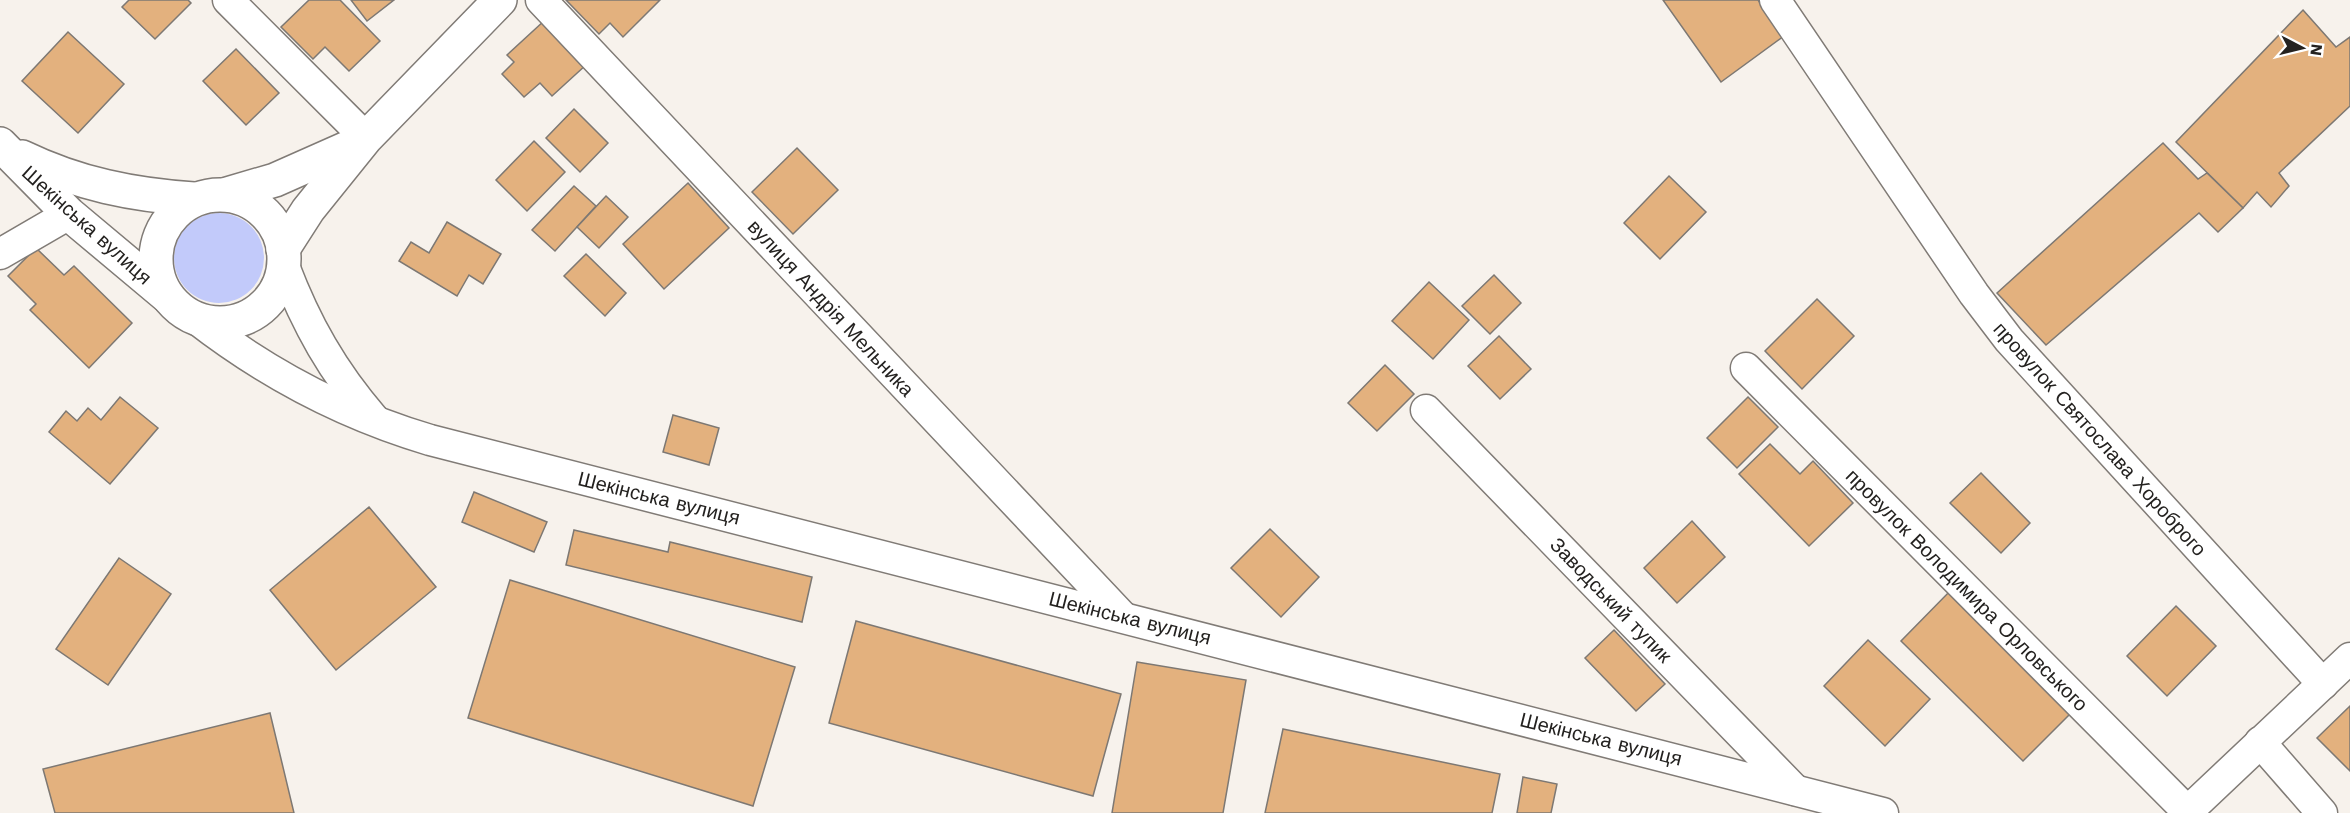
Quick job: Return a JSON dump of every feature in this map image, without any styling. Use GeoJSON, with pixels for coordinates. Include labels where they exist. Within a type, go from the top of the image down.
{"type":"FeatureCollection","features":[{"type":"Feature","properties":{"kind":"main road"},"geometry":{"type":"LineString","coordinates":[[366,138],[275,180],[227,194],[194,199],[180,208],[168,220],[155,250],[158,276],[169,298],[195,318],[212,323],[229,322],[252,313],[271,297],[283,257],[308,210],[366,138],[491,3]]}},
{"type":"Feature","properties":{"kind":"main road","name":"Шекінська вулиця"},"geometry":{"type":"LineString","coordinates":[[3,147],[51,171],[97,186],[145,196],[194,199]]}},
{"type":"Feature","properties":{"kind":"main road","name":"Шекінська вулиця"},"geometry":{"type":"LineString","coordinates":[[3,147],[69,214],[169,298]]}},
{"type":"Feature","properties":{"kind":"main road"},"geometry":{"type":"LineString","coordinates":[[227,194],[243,198],[270,218],[279,233],[283,257]]}},
{"type":"Feature","properties":{"kind":"street"},"geometry":{"type":"LineString","coordinates":[[228,0],[366,138]]}},
{"type":"Feature","properties":{"kind":"street","name":"вулиця Андрія Мельника"},"geometry":{"type":"LineString","coordinates":[[541,0],[1122,616]]}},
{"type":"Feature","properties":{"kind":"street","name":"провулок Святослава Хороброго"},"geometry":{"type":"LineString","coordinates":[[1775,0],[1968,284],[2009,340],[2323,684]]}},
{"type":"Feature","properties":{"kind":"street"},"geometry":{"type":"LineString","coordinates":[[0,254],[69,214]]}},
{"type":"Feature","properties":{"kind":"street"},"geometry":{"type":"LineString","coordinates":[[283,257],[300,309],[321,350],[347,388],[378,423]]}},
{"type":"Feature","properties":{"kind":"street","name":"Шекінська вулиця"},"geometry":{"type":"LineString","coordinates":[[195,318],[237,350],[281,378],[328,403],[378,423],[441,443],[1883,813]]}},
{"type":"Feature","properties":{"kind":"street","name":"провулок Володимира Орловського"},"geometry":{"type":"LineString","coordinates":[[1746,368],[2186,812]]}},
{"type":"Feature","properties":{"kind":"street","name":"Заводський тупик"},"geometry":{"type":"LineString","coordinates":[[1426,410],[1795,790]]}},
{"type":"Feature","properties":{"kind":"street"},"geometry":{"type":"LineString","coordinates":[[2186,812],[2350,658]]}},
{"type":"Feature","properties":{"kind":"street"},"geometry":{"type":"LineString","coordinates":[[2260,742],[2322,813]]}},
{"type":"Feature","properties":{"kind":"shaded area"},"geometry":{"type":"Polygon","coordinates":[[[219,213],[236,217],[251,226],[260,241],[264,258],[260,275],[251,290],[236,299],[219,303],[202,299],[187,290],[178,275],[174,258],[178,241],[187,226],[202,217],[219,213]]]}},
{"type":"Feature","properties":{"kind":"building"},"geometry":{"type":"Polygon","coordinates":[[[129,0],[188,0],[191,3],[155,39],[122,7],[129,0]]]}},
{"type":"Feature","properties":{"kind":"building"},"geometry":{"type":"Polygon","coordinates":[[[309,0],[340,0],[380,41],[349,71],[325,47],[313,59],[281,27],[309,0]]]}},
{"type":"Feature","properties":{"kind":"building"},"geometry":{"type":"Polygon","coordinates":[[[351,0],[394,0],[367,21],[351,0]]]}},
{"type":"Feature","properties":{"kind":"building"},"geometry":{"type":"Polygon","coordinates":[[[566,0],[660,0],[623,37],[610,23],[599,34],[566,0]]]}},
{"type":"Feature","properties":{"kind":"building"},"geometry":{"type":"Polygon","coordinates":[[[1663,0],[1758,0],[1784,36],[1721,82],[1663,0]]]}},
{"type":"Feature","properties":{"kind":"building"},"geometry":{"type":"Polygon","coordinates":[[[2303,10],[2336,47],[2350,37],[2350,106],[2279,173],[2289,186],[2271,207],[2257,192],[2243,208],[2176,142],[2303,10]]]}},
{"type":"Feature","properties":{"kind":"building"},"geometry":{"type":"Polygon","coordinates":[[[545,20],[587,64],[552,96],[540,83],[524,97],[502,74],[514,62],[507,55],[545,20]]]}},
{"type":"Feature","properties":{"kind":"building"},"geometry":{"type":"Polygon","coordinates":[[[68,32],[124,84],[78,133],[22,81],[68,32]]]}},
{"type":"Feature","properties":{"kind":"building"},"geometry":{"type":"Polygon","coordinates":[[[236,49],[279,93],[246,125],[203,81],[236,49]]]}},
{"type":"Feature","properties":{"kind":"building"},"geometry":{"type":"Polygon","coordinates":[[[574,109],[608,143],[580,172],[546,138],[574,109]]]}},
{"type":"Feature","properties":{"kind":"building"},"geometry":{"type":"Polygon","coordinates":[[[534,141],[565,172],[527,211],[496,180],[534,141]]]}},
{"type":"Feature","properties":{"kind":"building"},"geometry":{"type":"Polygon","coordinates":[[[2163,143],[2198,179],[2207,173],[2243,208],[2218,232],[2199,213],[2046,345],[1997,293],[2163,143]]]}},
{"type":"Feature","properties":{"kind":"building"},"geometry":{"type":"Polygon","coordinates":[[[797,148],[838,190],[793,234],[752,192],[797,148]]]}},
{"type":"Feature","properties":{"kind":"building"},"geometry":{"type":"Polygon","coordinates":[[[1669,176],[1706,212],[1660,259],[1624,223],[1669,176]]]}},
{"type":"Feature","properties":{"kind":"building"},"geometry":{"type":"Polygon","coordinates":[[[688,183],[729,228],[664,289],[623,244],[688,183]]]}},
{"type":"Feature","properties":{"kind":"building"},"geometry":{"type":"Polygon","coordinates":[[[574,186],[596,206],[555,251],[532,230],[574,186]]]}},
{"type":"Feature","properties":{"kind":"building"},"geometry":{"type":"Polygon","coordinates":[[[606,196],[628,217],[599,248],[577,227],[606,196]]]}},
{"type":"Feature","properties":{"kind":"building"},"geometry":{"type":"Polygon","coordinates":[[[447,222],[501,254],[483,284],[469,275],[457,296],[399,261],[411,242],[429,253],[447,222]]]}},
{"type":"Feature","properties":{"kind":"building"},"geometry":{"type":"Polygon","coordinates":[[[36,248],[64,275],[74,266],[132,323],[89,368],[30,310],[36,304],[8,276],[36,248]]]}},
{"type":"Feature","properties":{"kind":"building"},"geometry":{"type":"Polygon","coordinates":[[[586,254],[626,293],[605,316],[564,276],[586,254]]]}},
{"type":"Feature","properties":{"kind":"building"},"geometry":{"type":"Polygon","coordinates":[[[1494,275],[1521,303],[1490,334],[1462,306],[1494,275]]]}},
{"type":"Feature","properties":{"kind":"building"},"geometry":{"type":"Polygon","coordinates":[[[1429,282],[1469,320],[1433,359],[1392,321],[1429,282]]]}},
{"type":"Feature","properties":{"kind":"building"},"geometry":{"type":"Polygon","coordinates":[[[1817,299],[1854,336],[1802,389],[1765,351],[1817,299]]]}},
{"type":"Feature","properties":{"kind":"building"},"geometry":{"type":"Polygon","coordinates":[[[1499,336],[1531,369],[1500,399],[1468,366],[1499,336]]]}},
{"type":"Feature","properties":{"kind":"building"},"geometry":{"type":"Polygon","coordinates":[[[1385,365],[1414,394],[1377,431],[1348,403],[1385,365]]]}},
{"type":"Feature","properties":{"kind":"building"},"geometry":{"type":"Polygon","coordinates":[[[120,397],[158,428],[110,484],[49,432],[66,411],[77,421],[88,408],[101,420],[120,397]]]}},
{"type":"Feature","properties":{"kind":"building"},"geometry":{"type":"Polygon","coordinates":[[[1748,397],[1778,427],[1737,468],[1707,438],[1748,397]]]}},
{"type":"Feature","properties":{"kind":"building"},"geometry":{"type":"Polygon","coordinates":[[[673,415],[719,428],[709,465],[663,452],[673,415]]]}},
{"type":"Feature","properties":{"kind":"building"},"geometry":{"type":"Polygon","coordinates":[[[1770,444],[1800,474],[1813,461],[1853,503],[1809,546],[1739,474],[1770,444]]]}},
{"type":"Feature","properties":{"kind":"building"},"geometry":{"type":"Polygon","coordinates":[[[1981,473],[2030,523],[2001,553],[1950,503],[1981,473]]]}},
{"type":"Feature","properties":{"kind":"building"},"geometry":{"type":"Polygon","coordinates":[[[474,492],[547,522],[534,552],[462,522],[474,492]]]}},
{"type":"Feature","properties":{"kind":"building"},"geometry":{"type":"Polygon","coordinates":[[[369,507],[436,587],[336,670],[270,590],[369,507]]]}},
{"type":"Feature","properties":{"kind":"building"},"geometry":{"type":"Polygon","coordinates":[[[1692,521],[1725,557],[1677,603],[1644,568],[1692,521]]]}},
{"type":"Feature","properties":{"kind":"building"},"geometry":{"type":"Polygon","coordinates":[[[1270,529],[1319,577],[1281,617],[1231,568],[1270,529]]]}},
{"type":"Feature","properties":{"kind":"building"},"geometry":{"type":"Polygon","coordinates":[[[574,530],[668,552],[670,542],[812,577],[802,622],[566,565],[574,530]]]}},
{"type":"Feature","properties":{"kind":"building"},"geometry":{"type":"Polygon","coordinates":[[[119,558],[171,594],[108,685],[56,649],[119,558]]]}},
{"type":"Feature","properties":{"kind":"building"},"geometry":{"type":"Polygon","coordinates":[[[510,580],[795,667],[753,806],[468,718],[510,580]]]}},
{"type":"Feature","properties":{"kind":"building"},"geometry":{"type":"Polygon","coordinates":[[[1951,590],[2073,711],[2023,761],[1901,641],[1951,590]]]}},
{"type":"Feature","properties":{"kind":"building"},"geometry":{"type":"Polygon","coordinates":[[[2176,606],[2216,646],[2167,696],[2127,656],[2176,606]]]}},
{"type":"Feature","properties":{"kind":"building"},"geometry":{"type":"Polygon","coordinates":[[[856,621],[1121,694],[1093,796],[829,723],[856,621]]]}},
{"type":"Feature","properties":{"kind":"building"},"geometry":{"type":"Polygon","coordinates":[[[1614,630],[1665,684],[1636,711],[1585,658],[1614,630]]]}},
{"type":"Feature","properties":{"kind":"building"},"geometry":{"type":"Polygon","coordinates":[[[1868,640],[1930,699],[1885,746],[1824,686],[1868,640]]]}},
{"type":"Feature","properties":{"kind":"building"},"geometry":{"type":"Polygon","coordinates":[[[1137,662],[1246,680],[1223,813],[1112,813],[1137,662]]]}},
{"type":"Feature","properties":{"kind":"building"},"geometry":{"type":"Polygon","coordinates":[[[2350,706],[2350,771],[2317,738],[2350,706]]]}},
{"type":"Feature","properties":{"kind":"building"},"geometry":{"type":"Polygon","coordinates":[[[270,713],[294,813],[55,813],[43,769],[270,713]]]}},
{"type":"Feature","properties":{"kind":"building"},"geometry":{"type":"Polygon","coordinates":[[[1283,729],[1500,774],[1492,813],[1265,813],[1283,729]]]}},
{"type":"Feature","properties":{"kind":"building"},"geometry":{"type":"Polygon","coordinates":[[[1523,777],[1557,784],[1551,813],[1517,813],[1523,777]]]}}]}
